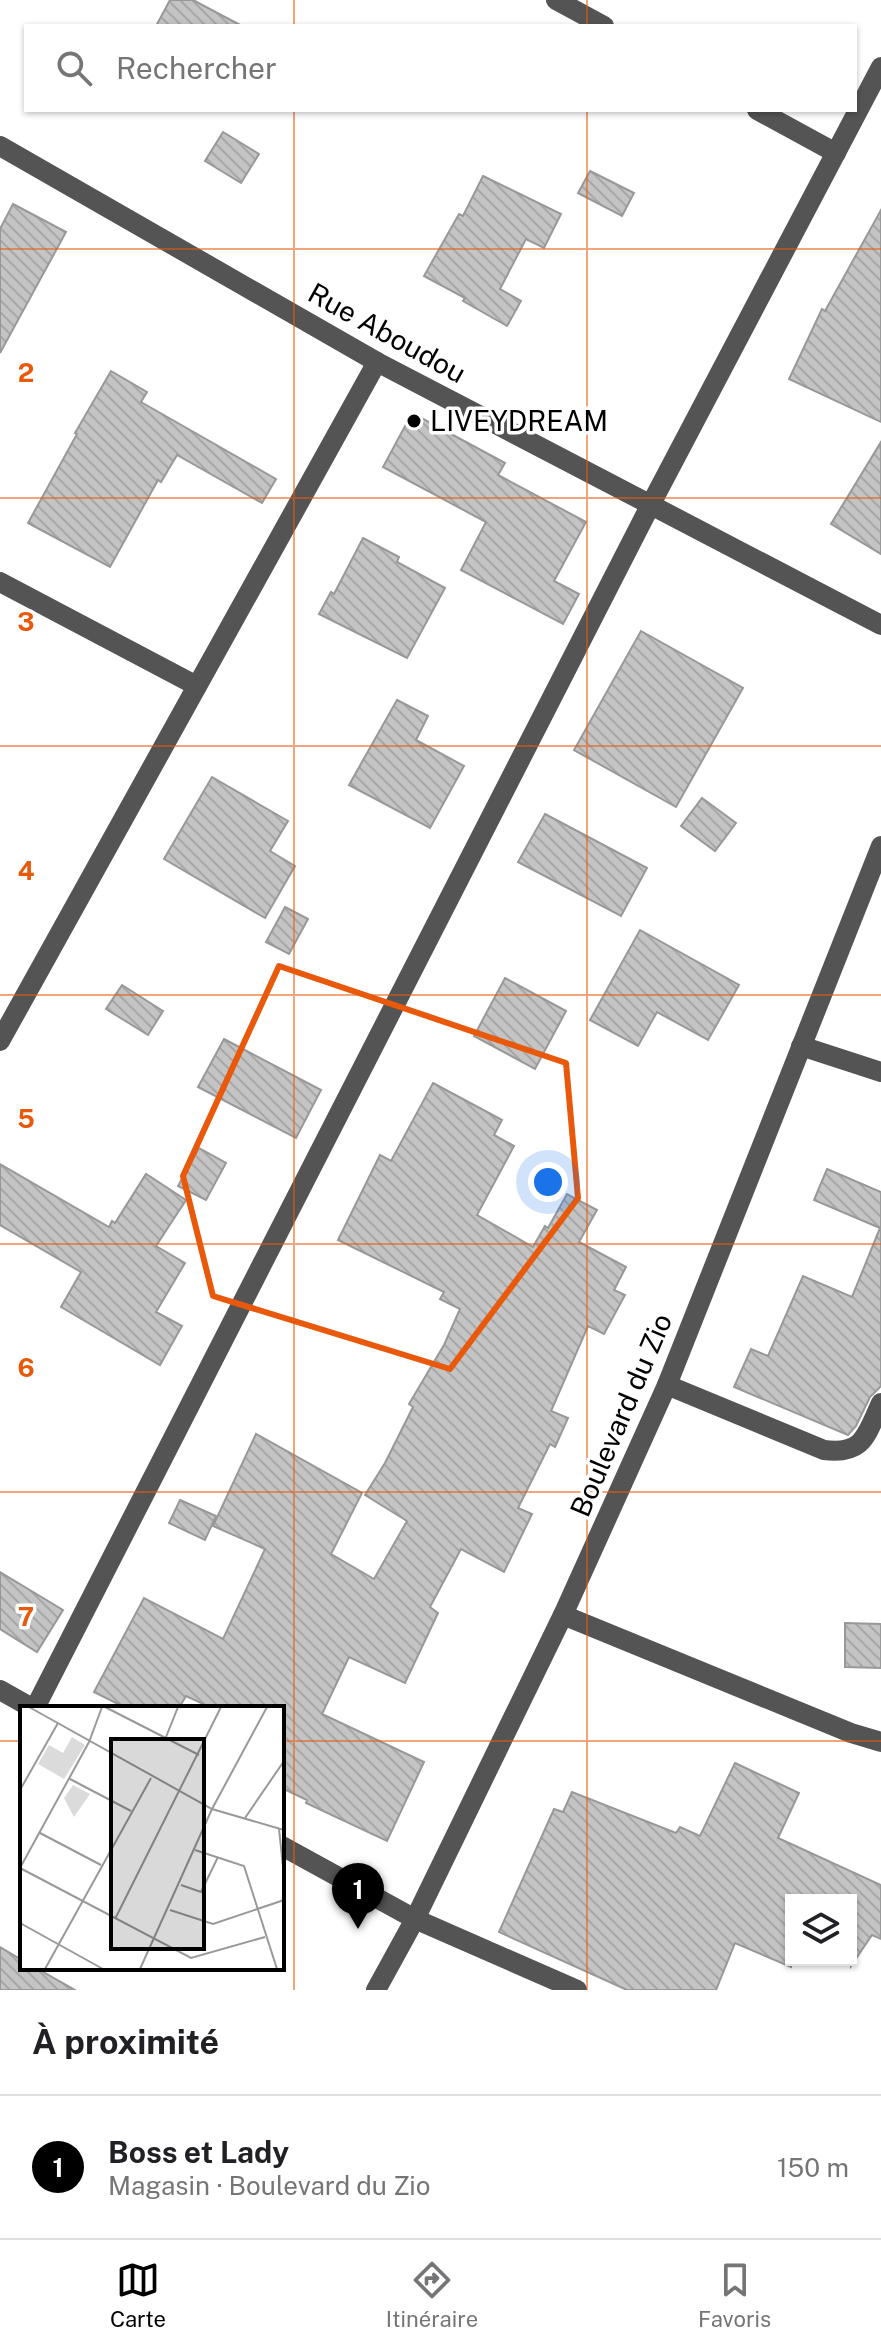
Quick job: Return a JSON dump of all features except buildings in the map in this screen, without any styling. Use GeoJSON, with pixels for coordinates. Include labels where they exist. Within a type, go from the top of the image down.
{"type":"FeatureCollection","features":[{"type":"Feature","properties":{"kind":"street"},"geometry":{"type":"LineString","coordinates":[[556,0],[600,24]]}},
{"type":"Feature","properties":{"kind":"street"},"geometry":{"type":"LineString","coordinates":[[35,1706],[651,504],[881,67]]}},
{"type":"Feature","properties":{"kind":"street"},"geometry":{"type":"LineString","coordinates":[[761,112],[836,153]]}},
{"type":"Feature","properties":{"kind":"street","name":"Rue Aboudou"},"geometry":{"type":"LineString","coordinates":[[0,146],[377,362],[881,625]]}},
{"type":"Feature","properties":{"kind":"street"},"geometry":{"type":"LineString","coordinates":[[0,1041],[377,362]]}},
{"type":"Feature","properties":{"kind":"street"},"geometry":{"type":"LineString","coordinates":[[0,582],[197,686]]}},
{"type":"Feature","properties":{"kind":"street","name":"Boulevard du Zio"},"geometry":{"type":"LineString","coordinates":[[376,1990],[415,1919],[563,1615],[667,1385],[881,846]]}},
{"type":"Feature","properties":{"kind":"street"},"geometry":{"type":"LineString","coordinates":[[801,1046],[881,1072]]}},
{"type":"Feature","properties":{"kind":"street"},"geometry":{"type":"LineString","coordinates":[[667,1385],[824,1450],[841,1452],[853,1450],[863,1440],[881,1403]]}},
{"type":"Feature","properties":{"kind":"street"},"geometry":{"type":"LineString","coordinates":[[563,1615],[851,1733],[881,1742]]}},
{"type":"Feature","properties":{"kind":"street"},"geometry":{"type":"LineString","coordinates":[[0,1690],[30,1706]]}},
{"type":"Feature","properties":{"kind":"street"},"geometry":{"type":"LineString","coordinates":[[284,1847],[415,1919],[577,1990]]}},
{"type":"Feature","properties":{"kind":"highlighted area"},"geometry":{"type":"Polygon","coordinates":[[[279,966],[566,1063],[578,1198],[450,1369],[213,1296],[183,1176],[279,966]]]}},
{"type":"Feature","properties":{"kind":"place","name":"LIVEYDREAM"},"geometry":{"type":"Point","coordinates":[414,421]}},
{"type":"Feature","properties":{"kind":"place","name":"Boss et Lady"},"geometry":{"type":"Point","coordinates":[358,1929]}}]}
